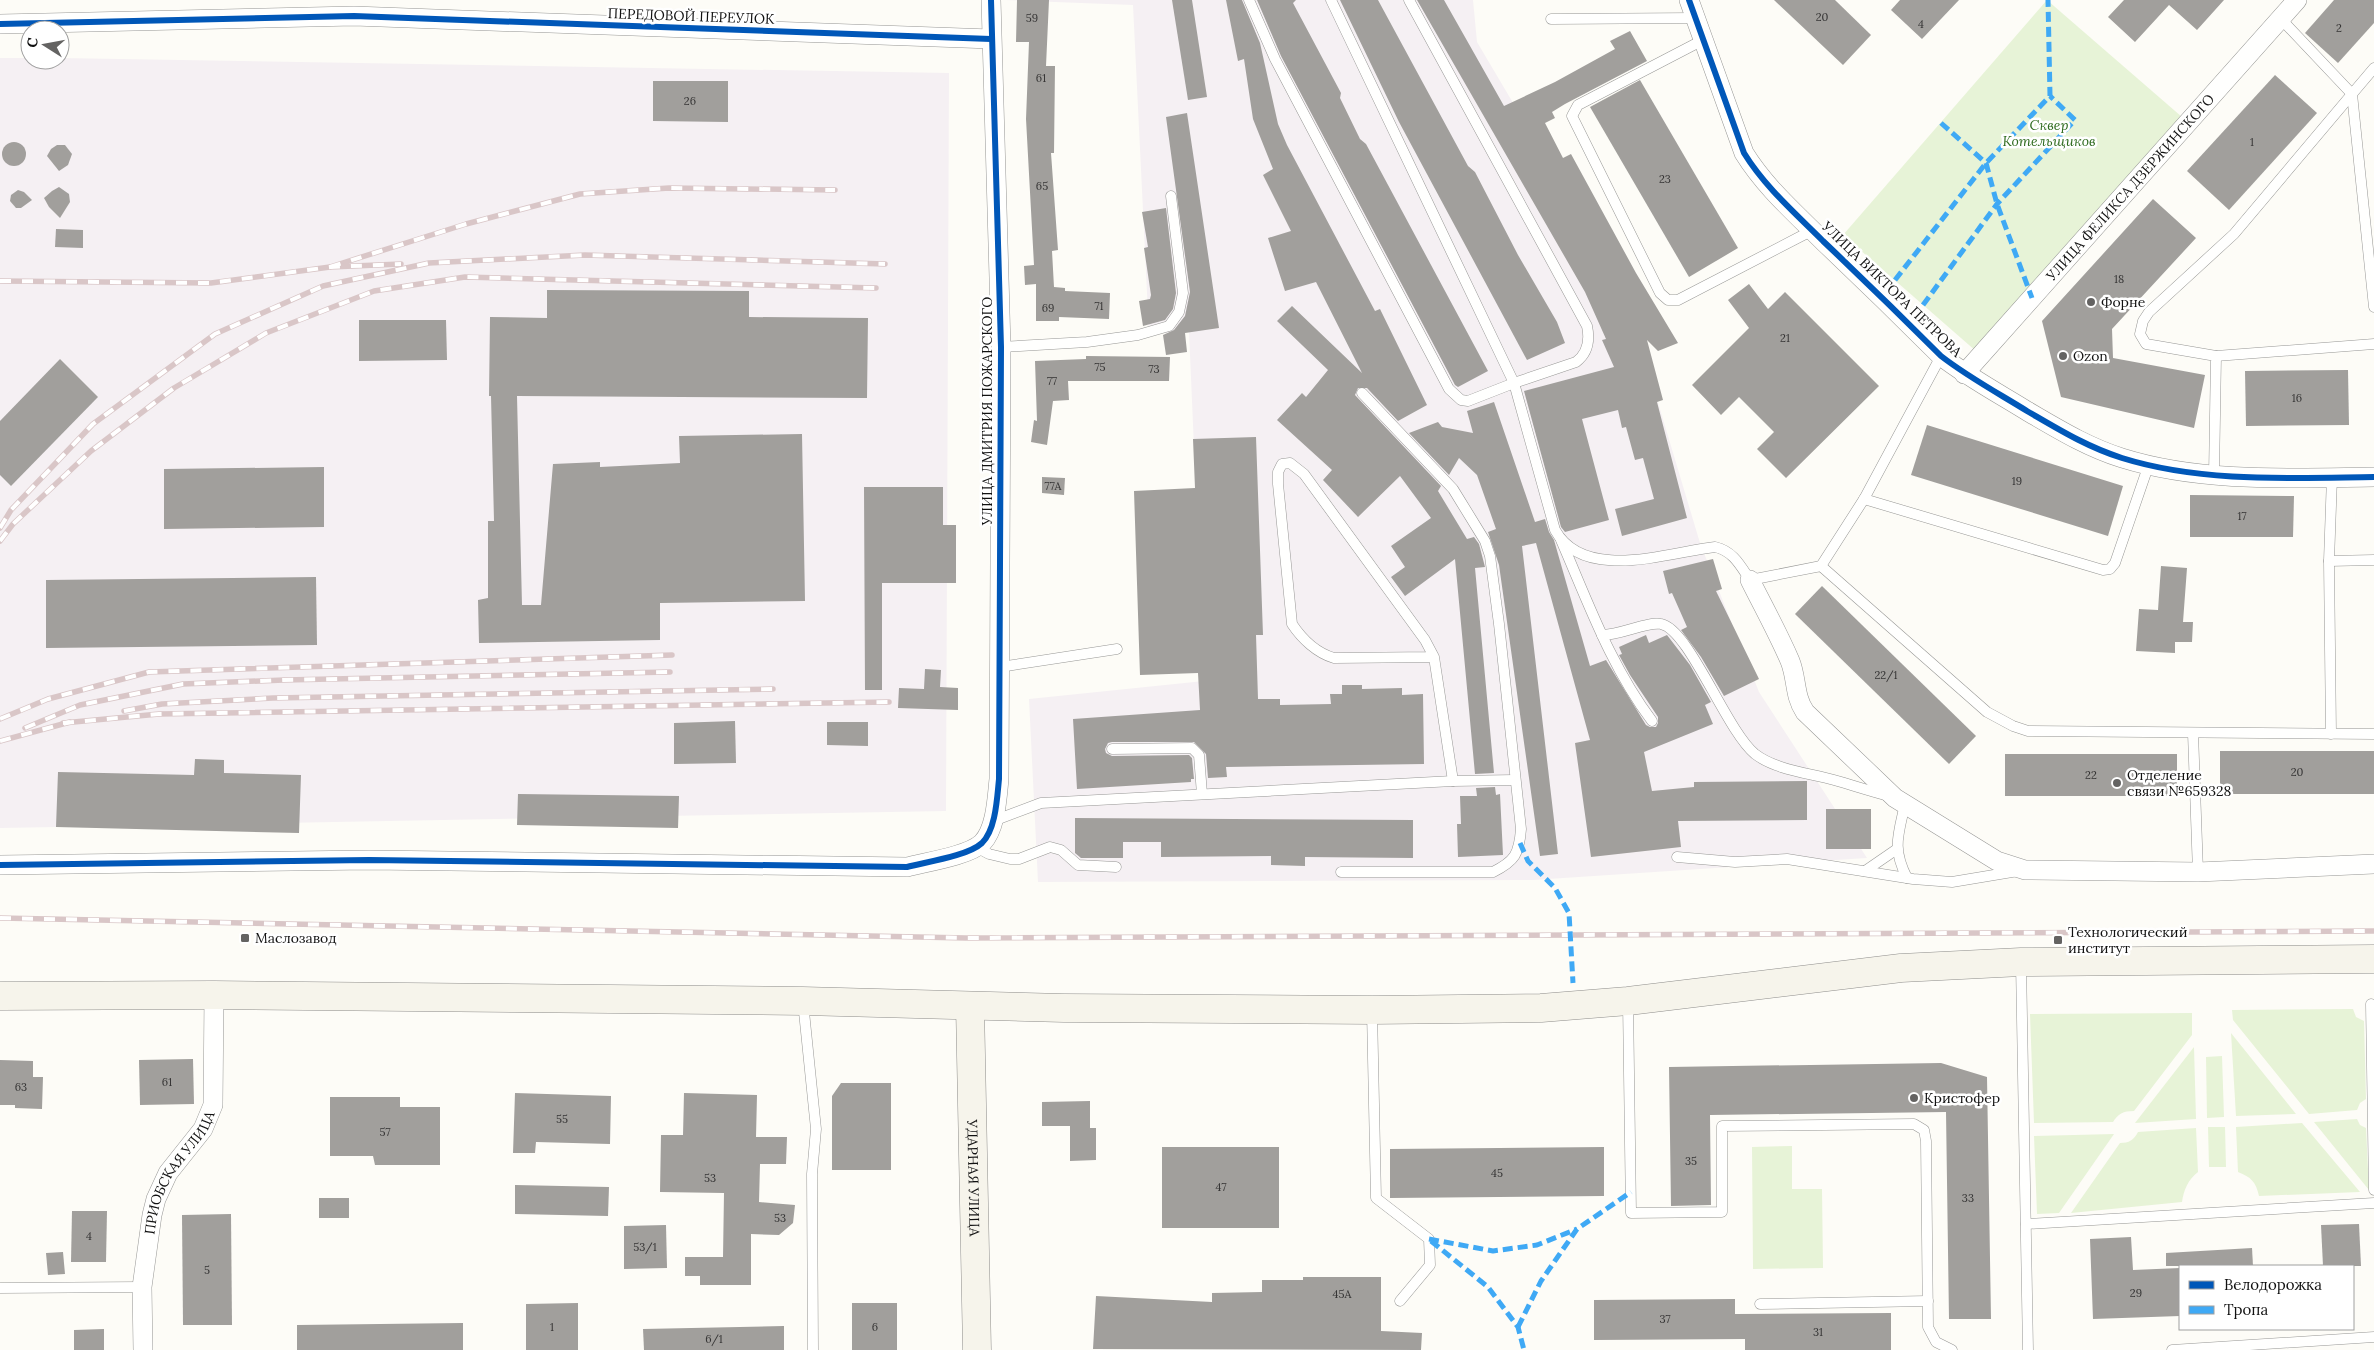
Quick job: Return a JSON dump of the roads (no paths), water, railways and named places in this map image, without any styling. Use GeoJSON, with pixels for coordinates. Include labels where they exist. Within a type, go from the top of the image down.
{"type":"FeatureCollection","features":[{"type":"Feature","properties":{"kind":"main road"},"geometry":{"type":"LineString","coordinates":[[0,996],[214,995],[803,1001],[970,1006],[1372,1010],[1541,1008],[1628,1001],[1900,968],[2021,962],[2374,959]]}},
{"type":"Feature","properties":{"kind":"main road","name":"УДАРНАЯ УЛИЦА"},"geometry":{"type":"LineString","coordinates":[[970,1006],[977,1350]]}},
{"type":"Feature","properties":{"kind":"street","name":"УЛИЦА ДМИТРИЯ ПОЖАРСКОГО"},"geometry":{"type":"LineString","coordinates":[[976,847],[983,842],[992,821],[1000,779],[1001,347],[990,0]]}},
{"type":"Feature","properties":{"kind":"street","name":"УЛИЦА ФЕЛИКСА ДЗЕРЖИНСКОГО"},"geometry":{"type":"LineString","coordinates":[[1964,374],[2297,0]]}},
{"type":"Feature","properties":{"kind":"street","name":"ПЕРЕДОВОЙ ПЕРЕУЛОК"},"geometry":{"type":"LineString","coordinates":[[0,24],[354,8],[991,40]]}},
{"type":"Feature","properties":{"kind":"street","name":"УЛИЦА ВИКТОРА ПЕТРОВА"},"geometry":{"type":"LineString","coordinates":[[1692,9],[1744,153],[1765,183],[1941,356],[1964,374],[2086,446],[2123,458],[2214,474],[2374,477]]}},
{"type":"Feature","properties":{"kind":"street"},"geometry":{"type":"LineString","coordinates":[[1750,580],[1790,661],[1796,682],[1796,696],[1805,712],[1900,801],[1997,861],[2025,870],[2198,872],[2374,864]]}},
{"type":"Feature","properties":{"kind":"street"},"geometry":{"type":"LineString","coordinates":[[0,865],[369,860],[875,868],[907,867],[976,847]]}},
{"type":"Feature","properties":{"kind":"street","name":"ПРИОБСКАЯ УЛИЦА"},"geometry":{"type":"LineString","coordinates":[[143,1350],[142,1287],[152,1215],[162,1183],[203,1129],[213,1106],[214,995]]}},
{"type":"Feature","properties":{"kind":"lane"},"geometry":{"type":"LineString","coordinates":[[1249,0],[1274,59],[1449,389],[1461,400],[1468,401],[1576,362],[1586,351],[1588,333],[1409,0]]}},
{"type":"Feature","properties":{"kind":"lane"},"geometry":{"type":"LineString","coordinates":[[1331,0],[1514,383],[1555,530],[1602,635],[1626,682],[1652,721]]}},
{"type":"Feature","properties":{"kind":"lane"},"geometry":{"type":"LineString","coordinates":[[1551,19],[1692,9]]}},
{"type":"Feature","properties":{"kind":"lane"},"geometry":{"type":"LineString","coordinates":[[2281,20],[2352,94],[2374,307]]}},
{"type":"Feature","properties":{"kind":"lane"},"geometry":{"type":"LineString","coordinates":[[1703,40],[1578,105],[1572,116],[1660,293],[1668,300],[1678,300],[1813,230]]}},
{"type":"Feature","properties":{"kind":"lane"},"geometry":{"type":"LineString","coordinates":[[2374,68],[2234,234],[2146,316],[2140,334],[2146,344],[2216,356],[2374,344]]}},
{"type":"Feature","properties":{"kind":"lane"},"geometry":{"type":"LineString","coordinates":[[1001,347],[1087,342],[1138,335],[1169,326],[1179,312],[1183,293],[1171,196]]}},
{"type":"Feature","properties":{"kind":"lane"},"geometry":{"type":"LineString","coordinates":[[1561,540],[1590,556],[1610,561],[1632,561],[1715,547],[1725,549],[1734,555],[1750,580],[1821,566],[1864,499],[1941,356]]}},
{"type":"Feature","properties":{"kind":"lane"},"geometry":{"type":"LineString","coordinates":[[2214,474],[2216,356]]}},
{"type":"Feature","properties":{"kind":"lane"},"geometry":{"type":"LineString","coordinates":[[1340,872],[1493,872],[1513,859],[1520,843],[1521,829],[1499,624],[1490,556],[1485,541],[1454,489],[1362,392]]}},
{"type":"Feature","properties":{"kind":"lane"},"geometry":{"type":"LineString","coordinates":[[1434,657],[1334,658],[1326,656],[1297,632],[1292,624],[1278,484],[1278,472],[1282,464],[1290,463],[1304,474],[1426,640],[1434,657],[1453,781]]}},
{"type":"Feature","properties":{"kind":"lane"},"geometry":{"type":"LineString","coordinates":[[1864,499],[2102,570],[2110,569],[2115,563],[2149,464]]}},
{"type":"Feature","properties":{"kind":"lane"},"geometry":{"type":"LineString","coordinates":[[2331,734],[2329,561],[2332,477]]}},
{"type":"Feature","properties":{"kind":"lane"},"geometry":{"type":"LineString","coordinates":[[2329,561],[2374,560]]}},
{"type":"Feature","properties":{"kind":"lane"},"geometry":{"type":"LineString","coordinates":[[1821,566],[1987,712],[2013,726],[2028,731],[2046,733],[2374,734]]}},
{"type":"Feature","properties":{"kind":"lane"},"geometry":{"type":"LineString","coordinates":[[1602,635],[1623,634],[1656,623],[1667,626],[1675,632],[1691,654],[1735,731],[1756,754],[1781,766],[1900,801],[1897,849],[1900,863],[1907,878]]}},
{"type":"Feature","properties":{"kind":"lane"},"geometry":{"type":"LineString","coordinates":[[1000,667],[1117,649]]}},
{"type":"Feature","properties":{"kind":"lane"},"geometry":{"type":"LineString","coordinates":[[2193,733],[2198,872]]}},
{"type":"Feature","properties":{"kind":"lane"},"geometry":{"type":"LineString","coordinates":[[1112,749],[1187,748],[1196,750],[1202,794]]}},
{"type":"Feature","properties":{"kind":"lane"},"geometry":{"type":"LineString","coordinates":[[992,821],[1041,803],[1453,781],[1515,780]]}},
{"type":"Feature","properties":{"kind":"lane"},"geometry":{"type":"LineString","coordinates":[[976,847],[989,854],[1010,859],[1019,859],[1050,847],[1060,850],[1078,865],[1116,867]]}},
{"type":"Feature","properties":{"kind":"lane"},"geometry":{"type":"LineString","coordinates":[[1865,871],[1897,849]]}},
{"type":"Feature","properties":{"kind":"lane"},"geometry":{"type":"LineString","coordinates":[[1677,857],[1734,862],[1787,859],[1907,878],[1952,882],[2025,870]]}},
{"type":"Feature","properties":{"kind":"lane"},"geometry":{"type":"LineString","coordinates":[[2021,962],[2028,1350]]}},
{"type":"Feature","properties":{"kind":"lane"},"geometry":{"type":"LineString","coordinates":[[803,1001],[816,1129],[812,1174],[814,1350]]}},
{"type":"Feature","properties":{"kind":"lane"},"geometry":{"type":"LineString","coordinates":[[1628,1001],[1631,1213],[1722,1212],[1722,1126],[1914,1124],[1924,1130],[1926,1141],[1928,1327],[1936,1342],[1952,1350]]}},
{"type":"Feature","properties":{"kind":"lane"},"geometry":{"type":"LineString","coordinates":[[2371,1004],[2374,1190]]}},
{"type":"Feature","properties":{"kind":"lane"},"geometry":{"type":"LineString","coordinates":[[1372,1010],[1376,1198],[1429,1239],[1430,1265],[1400,1301]]}},
{"type":"Feature","properties":{"kind":"lane"},"geometry":{"type":"LineString","coordinates":[[2026,1224],[2374,1203]]}},
{"type":"Feature","properties":{"kind":"lane"},"geometry":{"type":"LineString","coordinates":[[0,1288],[142,1287]]}},
{"type":"Feature","properties":{"kind":"lane"},"geometry":{"type":"LineString","coordinates":[[1760,1304],[1928,1301]]}},
{"type":"Feature","properties":{"kind":"lane"},"geometry":{"type":"LineString","coordinates":[[2172,1350],[2374,1337]]}},
{"type":"Feature","properties":{"kind":"railway"},"geometry":{"type":"LineString","coordinates":[[330,267],[466,224],[580,194],[669,188],[835,190]]}},
{"type":"Feature","properties":{"kind":"railway"},"geometry":{"type":"LineString","coordinates":[[0,528],[11,510],[93,424],[215,334],[323,286],[429,263],[585,255],[885,264]]}},
{"type":"Feature","properties":{"kind":"railway"},"geometry":{"type":"LineString","coordinates":[[0,281],[211,283],[330,267],[401,264]]}},
{"type":"Feature","properties":{"kind":"railway"},"geometry":{"type":"LineString","coordinates":[[0,541],[13,524],[91,451],[174,388],[266,333],[374,291],[465,277],[876,288]]}},
{"type":"Feature","properties":{"kind":"railway"},"geometry":{"type":"LineString","coordinates":[[0,719],[48,699],[149,672],[672,655]]}},
{"type":"Feature","properties":{"kind":"railway"},"geometry":{"type":"LineString","coordinates":[[25,728],[80,705],[183,684],[284,680],[670,672]]}},
{"type":"Feature","properties":{"kind":"railway"},"geometry":{"type":"LineString","coordinates":[[124,711],[162,704],[273,698],[773,689]]}},
{"type":"Feature","properties":{"kind":"railway"},"geometry":{"type":"LineString","coordinates":[[63,723],[159,714],[889,702]]}},
{"type":"Feature","properties":{"kind":"railway"},"geometry":{"type":"LineString","coordinates":[[0,741],[70,722]]}},
{"type":"Feature","properties":{"kind":"railway"},"geometry":{"type":"LineString","coordinates":[[0,918],[966,938],[2374,931]]}},
{"type":"Feature","properties":{"kind":"place","name":"Форне"},"geometry":{"type":"Point","coordinates":[2091,302]}},
{"type":"Feature","properties":{"kind":"place","name":"Ozon"},"geometry":{"type":"Point","coordinates":[2063,356]}},
{"type":"Feature","properties":{"kind":"place","name":"Отделение связи №659328"},"geometry":{"type":"Point","coordinates":[2117,783]}},
{"type":"Feature","properties":{"kind":"place","name":"Маслозавод"},"geometry":{"type":"Point","coordinates":[245,938]}},
{"type":"Feature","properties":{"kind":"place","name":"Технологический институт"},"geometry":{"type":"Point","coordinates":[2058,940]}},
{"type":"Feature","properties":{"kind":"place","name":"Кристофер"},"geometry":{"type":"Point","coordinates":[1914,1098]}},
{"type":"Feature","properties":{"kind":"park label","name":"Сквер Котельщиков"},"geometry":{"type":"Point","coordinates":[2049,134]}}]}
